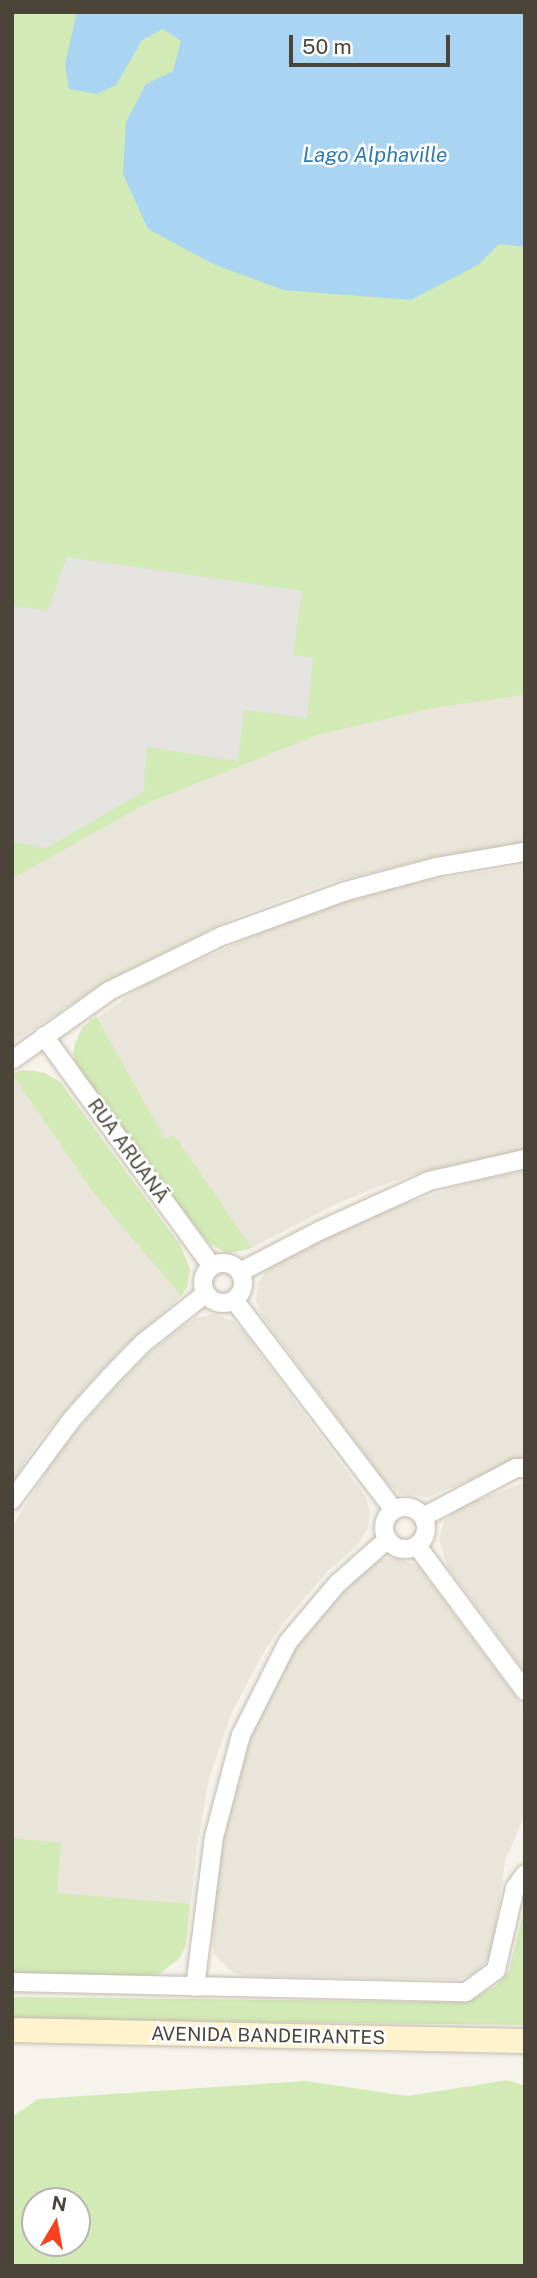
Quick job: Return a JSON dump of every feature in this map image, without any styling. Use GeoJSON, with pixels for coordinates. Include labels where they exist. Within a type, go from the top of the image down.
{"type":"FeatureCollection","features":[{"type":"Feature","properties":{"kind":"street"},"geometry":{"type":"LineString","coordinates":[[12,1060],[131,979],[174,957],[282,911],[436,867],[525,852]]}},
{"type":"Feature","properties":{"kind":"street","name":"RUA ARUANÃ"},"geometry":{"type":"LineString","coordinates":[[44,1036],[212,1266]]}},
{"type":"Feature","properties":{"kind":"street"},"geometry":{"type":"LineString","coordinates":[[240,1272],[319,1231],[429,1181],[525,1159]]}},
{"type":"Feature","properties":{"kind":"street"},"geometry":{"type":"LineString","coordinates":[[227,1263],[240,1272],[243,1286],[234,1300],[218,1303],[205,1294],[202,1279],[212,1266],[227,1263]]}},
{"type":"Feature","properties":{"kind":"street"},"geometry":{"type":"LineString","coordinates":[[12,1500],[73,1418],[109,1378],[183,1309],[205,1294]]}},
{"type":"Feature","properties":{"kind":"street"},"geometry":{"type":"LineString","coordinates":[[234,1300],[394,1510]]}},
{"type":"Feature","properties":{"kind":"street"},"geometry":{"type":"LineString","coordinates":[[423,1517],[516,1468],[525,1468]]}},
{"type":"Feature","properties":{"kind":"street"},"geometry":{"type":"LineString","coordinates":[[410,1507],[423,1517],[426,1533],[417,1546],[399,1548],[388,1539],[385,1523],[394,1510],[410,1507]]}},
{"type":"Feature","properties":{"kind":"street"},"geometry":{"type":"LineString","coordinates":[[195,1987],[214,1837],[241,1735],[288,1642],[337,1584],[388,1539]]}},
{"type":"Feature","properties":{"kind":"street"},"geometry":{"type":"LineString","coordinates":[[417,1546],[525,1691]]}},
{"type":"Feature","properties":{"kind":"street"},"geometry":{"type":"LineString","coordinates":[[12,1982],[466,1992],[496,1970],[515,1888],[525,1874]]}},
{"type":"Feature","properties":{"kind":"street","name":"AVENIDA BANDEIRANTES"},"geometry":{"type":"LineString","coordinates":[[12,2030],[525,2040]]}},
{"type":"Feature","properties":{"kind":"shaded area"},"geometry":{"type":"Polygon","coordinates":[[[67,557],[302,591],[293,655],[313,658],[307,718],[244,710],[238,761],[147,747],[144,791],[47,848],[12,842],[12,606],[48,610],[67,557]]]}},
{"type":"Feature","properties":{"kind":"shaded area"},"geometry":{"type":"Polygon","coordinates":[[[525,695],[525,843],[446,855],[328,883],[233,918],[102,984],[12,1043],[12,879],[146,804],[318,735],[434,708],[525,695]]]}},
{"type":"Feature","properties":{"kind":"shaded area"},"geometry":{"type":"Polygon","coordinates":[[[525,865],[525,1149],[415,1174],[375,1188],[336,1204],[248,1250],[227,1253],[209,1244],[77,1070],[73,1052],[82,1028],[146,984],[281,924],[346,901],[425,881],[525,865]]]}},
{"type":"Feature","properties":{"kind":"shaded area"},"geometry":{"type":"Polygon","coordinates":[[[30,1070],[45,1073],[60,1082],[180,1245],[190,1269],[187,1287],[181,1296],[123,1348],[91,1382],[37,1443],[12,1483],[12,1073],[30,1070]]]}},
{"type":"Feature","properties":{"kind":"shaded area"},"geometry":{"type":"Polygon","coordinates":[[[525,1171],[525,1458],[428,1497],[399,1494],[383,1479],[261,1315],[256,1300],[258,1283],[270,1266],[283,1257],[370,1215],[478,1180],[525,1171]]]}},
{"type":"Feature","properties":{"kind":"shaded area"},"geometry":{"type":"Polygon","coordinates":[[[215,1314],[233,1321],[243,1331],[365,1496],[370,1511],[368,1528],[357,1546],[328,1571],[284,1622],[264,1652],[232,1712],[209,1779],[197,1848],[186,1945],[179,1959],[160,1973],[148,1975],[12,1974],[12,1527],[57,1454],[97,1407],[145,1357],[175,1332],[195,1318],[215,1314]]]}},
{"type":"Feature","properties":{"kind":"shaded area"},"geometry":{"type":"Polygon","coordinates":[[[525,1482],[525,1672],[448,1568],[439,1540],[444,1521],[459,1507],[525,1482]]]}},
{"type":"Feature","properties":{"kind":"shaded area"},"geometry":{"type":"Polygon","coordinates":[[[398,1558],[417,1566],[424,1574],[525,1709],[525,1814],[505,1861],[492,1955],[476,1973],[457,1980],[248,1976],[233,1973],[214,1954],[211,1921],[219,1852],[231,1791],[256,1716],[295,1646],[329,1603],[370,1565],[383,1559],[398,1558]]]}},
{"type":"Feature","properties":{"kind":"green space"},"geometry":{"type":"Polygon","coordinates":[[[12,12],[525,12],[525,695],[434,708],[318,735],[146,804],[12,879],[12,12]]]}},
{"type":"Feature","properties":{"kind":"green space"},"geometry":{"type":"Polygon","coordinates":[[[96,1016],[165,1139],[174,1135],[252,1248],[227,1253],[206,1240],[77,1070],[73,1052],[75,1043],[82,1028],[96,1016]]]}},
{"type":"Feature","properties":{"kind":"green space"},"geometry":{"type":"Polygon","coordinates":[[[23,1070],[45,1073],[60,1082],[180,1245],[190,1269],[187,1287],[181,1296],[94,1193],[12,1074],[23,1070]]]}},
{"type":"Feature","properties":{"kind":"green space"},"geometry":{"type":"Polygon","coordinates":[[[12,1838],[61,1843],[57,1893],[190,1904],[186,1945],[179,1959],[160,1973],[148,1975],[12,1974],[12,1838]]]}},
{"type":"Feature","properties":{"kind":"green space"},"geometry":{"type":"Polygon","coordinates":[[[525,1905],[525,2025],[12,2019],[12,1997],[456,2002],[472,1999],[496,1986],[509,1971],[525,1905]]]}},
{"type":"Feature","properties":{"kind":"green space"},"geometry":{"type":"Polygon","coordinates":[[[508,2080],[525,2086],[525,2266],[12,2266],[12,2117],[38,2099],[305,2081],[408,2096],[508,2080]]]}},
{"type":"Feature","properties":{"kind":"water","name":"Lago Alphaville"},"geometry":{"type":"Polygon","coordinates":[[[77,12],[525,12],[525,247],[499,244],[478,265],[411,300],[283,290],[213,264],[148,229],[123,174],[126,122],[146,84],[173,71],[181,41],[163,29],[142,40],[116,85],[97,94],[69,89],[65,64],[77,12]]]}}]}
